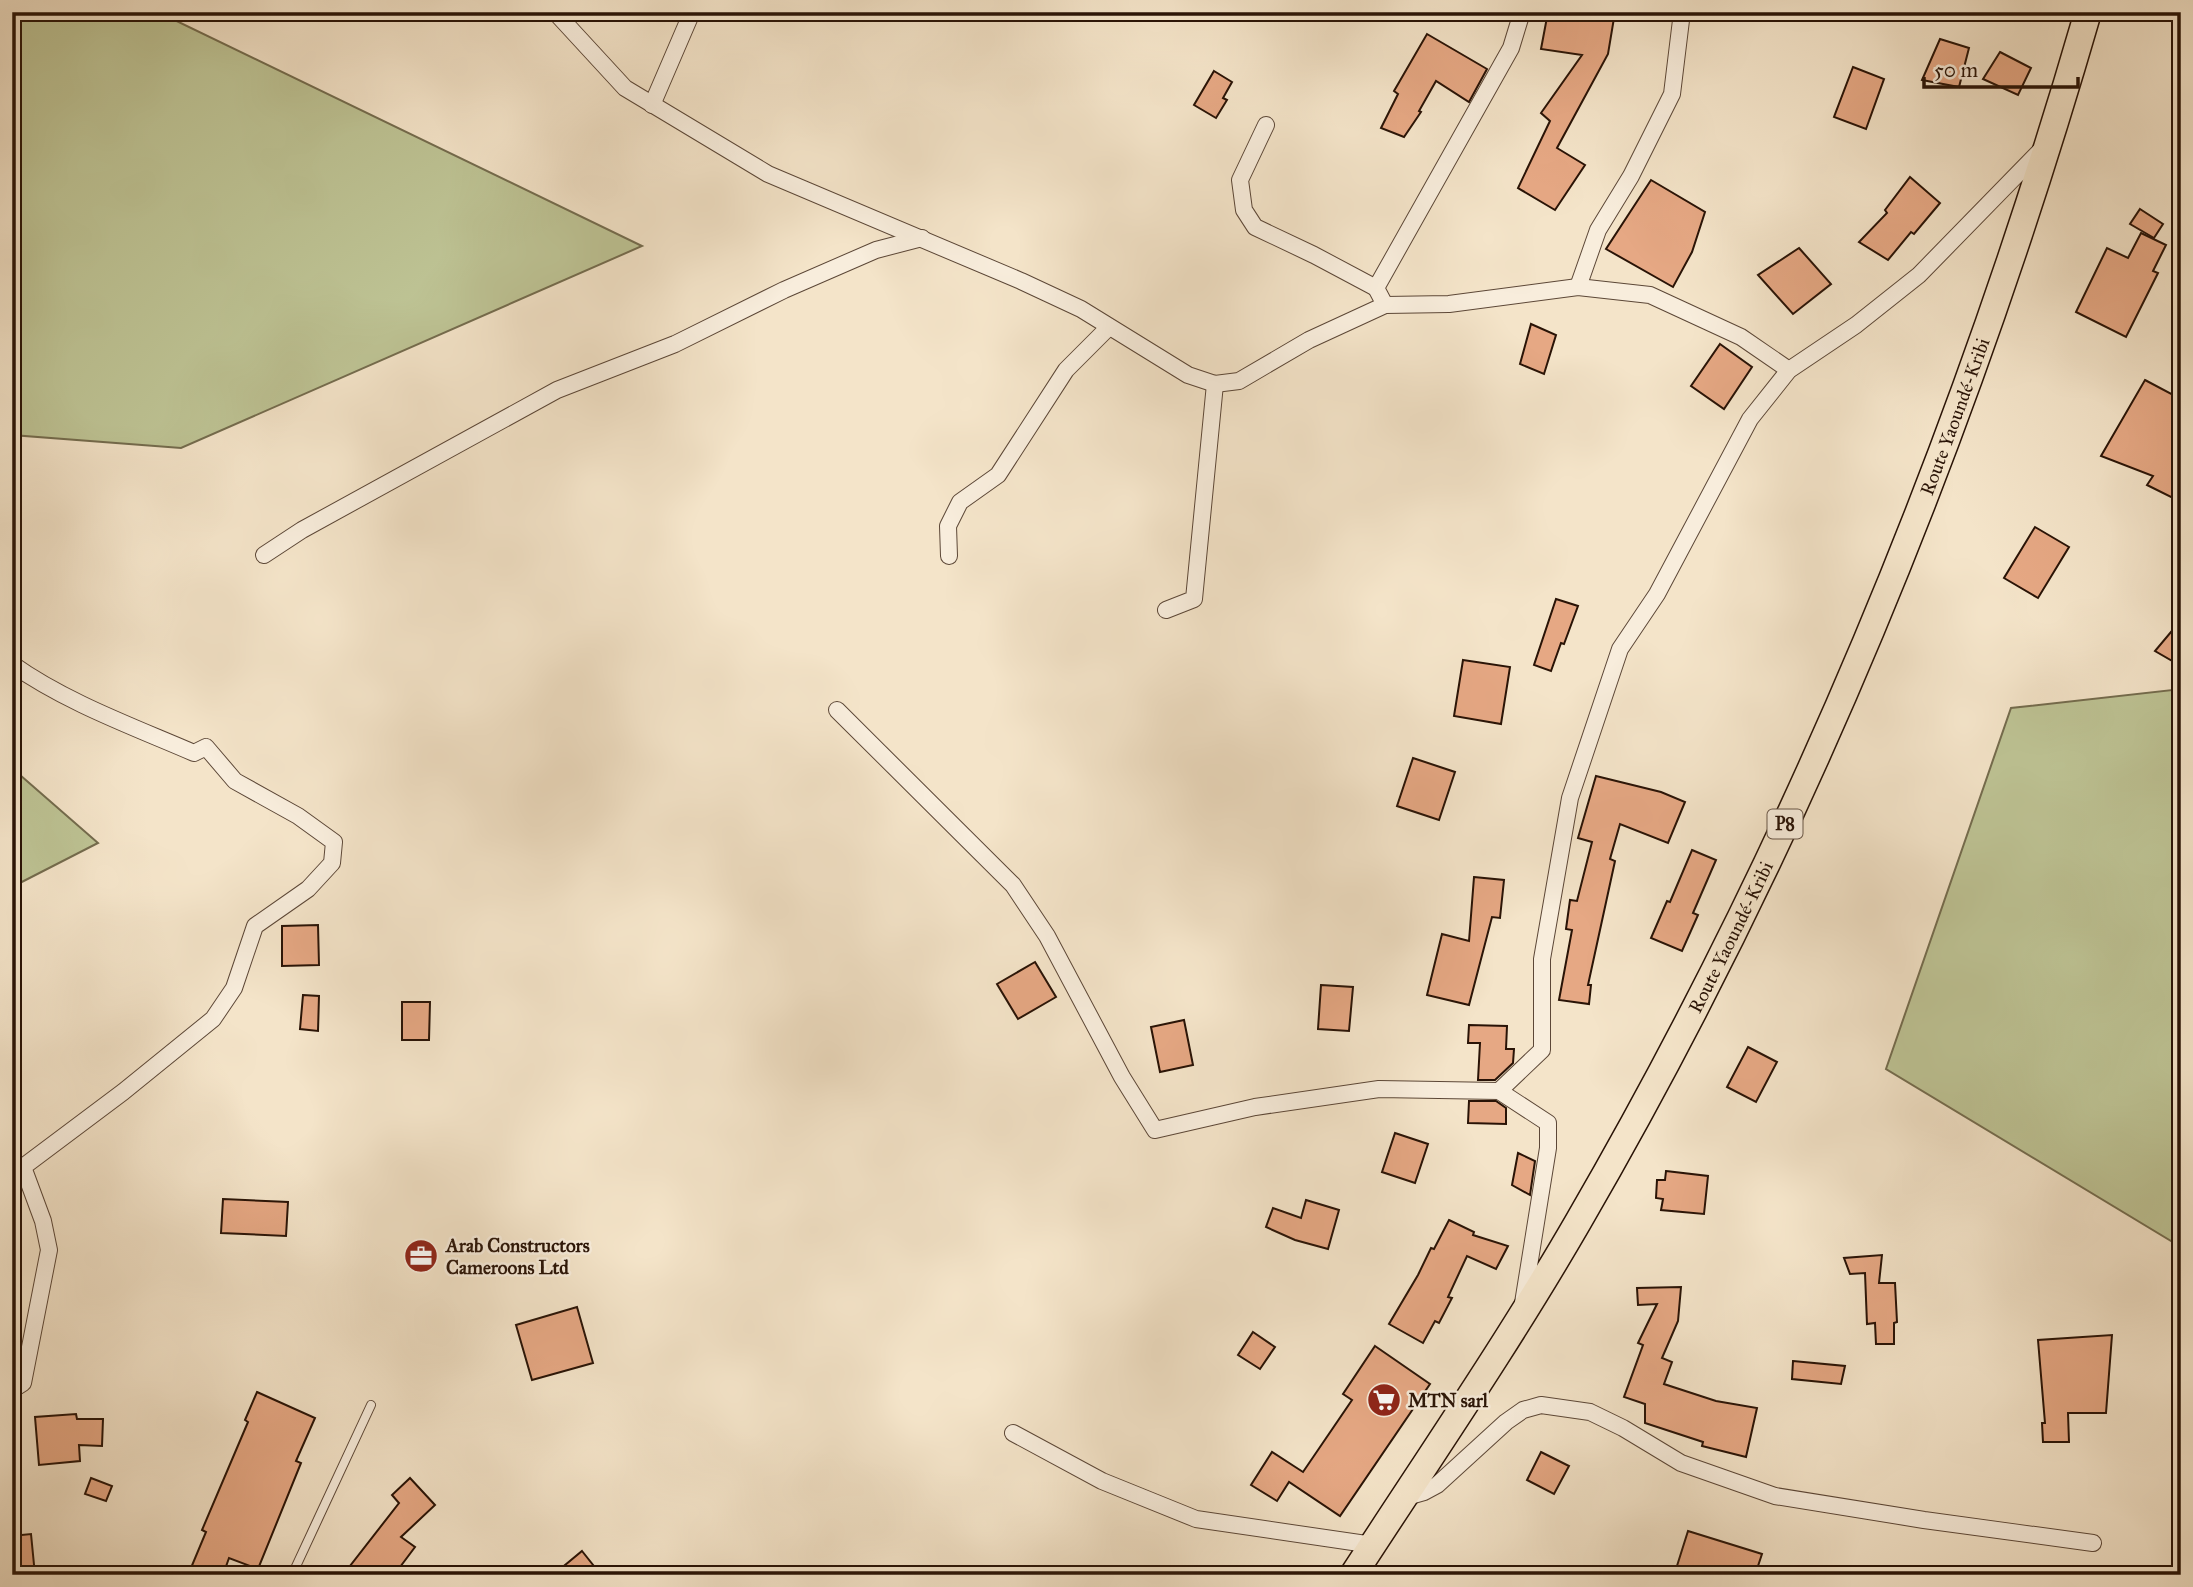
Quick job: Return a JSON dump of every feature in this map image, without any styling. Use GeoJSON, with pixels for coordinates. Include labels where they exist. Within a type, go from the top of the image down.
{"type":"FeatureCollection","features":[{"type":"Feature","properties":{"kind":"main road","name":"Route Yaoundé-Kribi"},"geometry":{"type":"LineString","coordinates":[[1353,1575],[1521,1316],[1577,1223],[1701,997],[1777,841],[1869,634],[1966,390],[2051,140],[2088,12]]}},
{"type":"Feature","properties":{"kind":"street"},"geometry":{"type":"LineString","coordinates":[[555,12],[625,88],[768,174],[1033,286],[1081,309],[1188,375],[1215,384],[1239,381],[1309,340],[1385,305],[1449,304],[1578,287],[1650,295],[1741,337],[1789,370]]}},
{"type":"Feature","properties":{"kind":"street"},"geometry":{"type":"LineString","coordinates":[[652,105],[692,12]]}},
{"type":"Feature","properties":{"kind":"street"},"geometry":{"type":"LineString","coordinates":[[1376,288],[1511,48],[1522,12]]}},
{"type":"Feature","properties":{"kind":"street"},"geometry":{"type":"LineString","coordinates":[[1578,287],[1598,230],[1631,176],[1672,94],[1682,12]]}},
{"type":"Feature","properties":{"kind":"street"},"geometry":{"type":"LineString","coordinates":[[1266,125],[1240,180],[1244,210],[1255,227],[1314,254],[1376,288],[1385,305]]}},
{"type":"Feature","properties":{"kind":"street"},"geometry":{"type":"LineString","coordinates":[[1499,1091],[1542,1050],[1542,959],[1570,798],[1620,649],[1657,594],[1751,419],[1789,370],[1856,325],[1919,275],[2051,140]]}},
{"type":"Feature","properties":{"kind":"street"},"geometry":{"type":"LineString","coordinates":[[264,555],[302,530],[557,390],[674,344],[784,290],[876,250],[922,238]]}},
{"type":"Feature","properties":{"kind":"street"},"geometry":{"type":"LineString","coordinates":[[949,556],[948,526],[960,502],[998,475],[1066,370],[1109,327]]}},
{"type":"Feature","properties":{"kind":"street"},"geometry":{"type":"LineString","coordinates":[[1166,610],[1194,599],[1215,384]]}},
{"type":"Feature","properties":{"kind":"street"},"geometry":{"type":"LineString","coordinates":[[12,664],[76,700],[136,729],[194,753],[206,747],[235,780],[299,816],[334,842],[332,863],[308,889],[255,926],[234,988],[213,1019],[123,1092],[23,1167],[43,1221],[49,1250],[23,1383],[12,1390]]}},
{"type":"Feature","properties":{"kind":"street"},"geometry":{"type":"LineString","coordinates":[[837,710],[1013,885],[1047,936],[1122,1077],[1155,1130],[1255,1107],[1379,1089],[1499,1091],[1548,1123],[1548,1148],[1521,1316]]}},
{"type":"Feature","properties":{"kind":"street"},"geometry":{"type":"LineString","coordinates":[[1403,1497],[1424,1492],[1437,1485],[1507,1422],[1523,1410],[1541,1405],[1590,1412],[1623,1428],[1681,1463],[1775,1496],[1924,1521],[2093,1544]]}},
{"type":"Feature","properties":{"kind":"street"},"geometry":{"type":"LineString","coordinates":[[1013,1433],[1102,1481],[1196,1519],[1373,1545]]}},
{"type":"Feature","properties":{"kind":"lane"},"geometry":{"type":"LineString","coordinates":[[292,1575],[370,1405]]}},
{"type":"Feature","properties":{"kind":"green space"},"geometry":{"type":"Polygon","coordinates":[[[12,12],[158,12],[642,246],[181,448],[12,435],[12,12]]]}},
{"type":"Feature","properties":{"kind":"green space"},"geometry":{"type":"Polygon","coordinates":[[[2181,689],[2181,1247],[1886,1069],[2011,708],[2181,689]]]}},
{"type":"Feature","properties":{"kind":"green space"},"geometry":{"type":"Polygon","coordinates":[[[12,768],[98,843],[12,887],[12,768]]]}},
{"type":"Feature","properties":{"kind":"building"},"geometry":{"type":"Polygon","coordinates":[[[1548,12],[1615,12],[1608,54],[1557,148],[1585,165],[1555,210],[1518,188],[1550,121],[1541,113],[1582,55],[1541,49],[1548,12]]]}},
{"type":"Feature","properties":{"kind":"building"},"geometry":{"type":"Polygon","coordinates":[[[1427,34],[1487,69],[1469,102],[1436,81],[1419,111],[1421,112],[1404,137],[1381,128],[1398,94],[1394,91],[1427,34]]]}},
{"type":"Feature","properties":{"kind":"building"},"geometry":{"type":"Polygon","coordinates":[[[1940,39],[1969,48],[1959,87],[1922,80],[1940,39]]]}},
{"type":"Feature","properties":{"kind":"building"},"geometry":{"type":"Polygon","coordinates":[[[2000,52],[2031,68],[2018,95],[1983,79],[2000,52]]]}},
{"type":"Feature","properties":{"kind":"building"},"geometry":{"type":"Polygon","coordinates":[[[1853,67],[1884,79],[1866,129],[1834,117],[1853,67]]]}},
{"type":"Feature","properties":{"kind":"building"},"geometry":{"type":"Polygon","coordinates":[[[1214,71],[1232,82],[1223,98],[1227,100],[1216,118],[1194,105],[1214,71]]]}},
{"type":"Feature","properties":{"kind":"building"},"geometry":{"type":"Polygon","coordinates":[[[1910,177],[1940,203],[1888,260],[1859,242],[1887,213],[1885,210],[1910,177]]]}},
{"type":"Feature","properties":{"kind":"building"},"geometry":{"type":"Polygon","coordinates":[[[1651,180],[1705,212],[1692,252],[1673,287],[1606,249],[1651,180]]]}},
{"type":"Feature","properties":{"kind":"building"},"geometry":{"type":"Polygon","coordinates":[[[2140,209],[2163,224],[2154,238],[2130,224],[2140,209]]]}},
{"type":"Feature","properties":{"kind":"building"},"geometry":{"type":"Polygon","coordinates":[[[2141,233],[2166,245],[2153,271],[2158,273],[2126,337],[2076,312],[2107,248],[2128,258],[2141,233]]]}},
{"type":"Feature","properties":{"kind":"building"},"geometry":{"type":"Polygon","coordinates":[[[1799,248],[1831,284],[1793,314],[1758,275],[1799,248]]]}},
{"type":"Feature","properties":{"kind":"building"},"geometry":{"type":"Polygon","coordinates":[[[1531,324],[1556,335],[1544,374],[1520,364],[1531,324]]]}},
{"type":"Feature","properties":{"kind":"building"},"geometry":{"type":"Polygon","coordinates":[[[1720,344],[1752,367],[1724,409],[1691,386],[1720,344]]]}},
{"type":"Feature","properties":{"kind":"building"},"geometry":{"type":"Polygon","coordinates":[[[2145,380],[2181,399],[2181,502],[2147,485],[2153,476],[2101,456],[2145,380]]]}},
{"type":"Feature","properties":{"kind":"building"},"geometry":{"type":"Polygon","coordinates":[[[2035,527],[2069,547],[2038,598],[2004,578],[2035,527]]]}},
{"type":"Feature","properties":{"kind":"building"},"geometry":{"type":"Polygon","coordinates":[[[1556,599],[1578,606],[1551,671],[1534,665],[1556,599]]]}},
{"type":"Feature","properties":{"kind":"building"},"geometry":{"type":"Polygon","coordinates":[[[2181,620],[2181,666],[2155,651],[2181,620]]]}},
{"type":"Feature","properties":{"kind":"building"},"geometry":{"type":"Polygon","coordinates":[[[1463,660],[1510,667],[1501,724],[1454,716],[1463,660]]]}},
{"type":"Feature","properties":{"kind":"building"},"geometry":{"type":"Polygon","coordinates":[[[1413,758],[1455,772],[1439,820],[1397,806],[1413,758]]]}},
{"type":"Feature","properties":{"kind":"building"},"geometry":{"type":"Polygon","coordinates":[[[1596,776],[1661,792],[1685,802],[1668,843],[1620,824],[1610,859],[1615,861],[1588,985],[1591,985],[1589,1004],[1559,1000],[1572,930],[1566,929],[1570,900],[1577,901],[1592,842],[1578,838],[1596,776]]]}},
{"type":"Feature","properties":{"kind":"building"},"geometry":{"type":"Polygon","coordinates":[[[1692,850],[1716,860],[1693,913],[1698,915],[1682,951],[1651,938],[1692,850]]]}},
{"type":"Feature","properties":{"kind":"building"},"geometry":{"type":"Polygon","coordinates":[[[1474,877],[1504,880],[1500,918],[1492,917],[1469,1005],[1427,995],[1442,934],[1469,941],[1474,877]]]}},
{"type":"Feature","properties":{"kind":"building"},"geometry":{"type":"Polygon","coordinates":[[[318,925],[319,965],[282,966],[282,926],[318,925]]]}},
{"type":"Feature","properties":{"kind":"building"},"geometry":{"type":"Polygon","coordinates":[[[1035,962],[1056,997],[1018,1019],[997,984],[1035,962]]]}},
{"type":"Feature","properties":{"kind":"building"},"geometry":{"type":"Polygon","coordinates":[[[1321,985],[1353,987],[1349,1031],[1318,1029],[1321,985]]]}},
{"type":"Feature","properties":{"kind":"building"},"geometry":{"type":"Polygon","coordinates":[[[303,995],[319,996],[318,1031],[300,1029],[303,995]]]}},
{"type":"Feature","properties":{"kind":"building"},"geometry":{"type":"Polygon","coordinates":[[[402,1002],[430,1002],[429,1040],[402,1040],[402,1002]]]}},
{"type":"Feature","properties":{"kind":"building"},"geometry":{"type":"Polygon","coordinates":[[[1184,1020],[1193,1065],[1160,1072],[1151,1027],[1184,1020]]]}},
{"type":"Feature","properties":{"kind":"building"},"geometry":{"type":"Polygon","coordinates":[[[1469,1025],[1507,1026],[1506,1049],[1514,1049],[1513,1063],[1495,1080],[1478,1080],[1480,1043],[1468,1043],[1469,1025]]]}},
{"type":"Feature","properties":{"kind":"building"},"geometry":{"type":"Polygon","coordinates":[[[1748,1047],[1777,1062],[1756,1102],[1727,1087],[1748,1047]]]}},
{"type":"Feature","properties":{"kind":"building"},"geometry":{"type":"Polygon","coordinates":[[[1469,1101],[1496,1101],[1506,1108],[1506,1124],[1468,1123],[1469,1101]]]}},
{"type":"Feature","properties":{"kind":"building"},"geometry":{"type":"Polygon","coordinates":[[[1395,1133],[1428,1144],[1415,1183],[1382,1172],[1395,1133]]]}},
{"type":"Feature","properties":{"kind":"building"},"geometry":{"type":"Polygon","coordinates":[[[1518,1153],[1535,1161],[1530,1195],[1512,1185],[1518,1153]]]}},
{"type":"Feature","properties":{"kind":"building"},"geometry":{"type":"Polygon","coordinates":[[[1666,1171],[1708,1176],[1704,1214],[1661,1210],[1663,1199],[1656,1198],[1657,1180],[1665,1180],[1666,1171]]]}},
{"type":"Feature","properties":{"kind":"building"},"geometry":{"type":"Polygon","coordinates":[[[223,1199],[288,1202],[286,1236],[221,1233],[223,1199]]]}},
{"type":"Feature","properties":{"kind":"building"},"geometry":{"type":"Polygon","coordinates":[[[1306,1200],[1339,1210],[1328,1249],[1295,1240],[1266,1227],[1273,1208],[1301,1218],[1306,1200]]]}},
{"type":"Feature","properties":{"kind":"building"},"geometry":{"type":"Polygon","coordinates":[[[1449,1220],[1474,1232],[1473,1235],[1508,1246],[1496,1269],[1467,1256],[1448,1297],[1452,1298],[1439,1323],[1435,1321],[1423,1343],[1389,1324],[1449,1220]]]}},
{"type":"Feature","properties":{"kind":"building"},"geometry":{"type":"Polygon","coordinates":[[[1882,1255],[1879,1283],[1895,1283],[1897,1322],[1894,1323],[1894,1344],[1876,1344],[1875,1323],[1867,1324],[1865,1273],[1850,1274],[1844,1258],[1882,1255]]]}},
{"type":"Feature","properties":{"kind":"building"},"geometry":{"type":"Polygon","coordinates":[[[1681,1287],[1678,1321],[1662,1358],[1672,1362],[1664,1384],[1716,1401],[1757,1408],[1746,1457],[1702,1446],[1703,1442],[1645,1423],[1645,1404],[1624,1397],[1643,1345],[1638,1343],[1657,1304],[1638,1305],[1637,1288],[1681,1287]]]}},
{"type":"Feature","properties":{"kind":"building"},"geometry":{"type":"Polygon","coordinates":[[[577,1307],[593,1363],[532,1380],[516,1325],[577,1307]]]}},
{"type":"Feature","properties":{"kind":"building"},"geometry":{"type":"Polygon","coordinates":[[[1253,1332],[1275,1347],[1260,1369],[1238,1355],[1253,1332]]]}},
{"type":"Feature","properties":{"kind":"building"},"geometry":{"type":"Polygon","coordinates":[[[2112,1335],[2106,1413],[2068,1413],[2069,1442],[2043,1442],[2042,1423],[2045,1423],[2038,1340],[2112,1335]]]}},
{"type":"Feature","properties":{"kind":"building"},"geometry":{"type":"Polygon","coordinates":[[[1375,1346],[1430,1384],[1340,1516],[1289,1482],[1277,1501],[1251,1485],[1272,1452],[1303,1472],[1352,1400],[1343,1394],[1375,1346]]]}},
{"type":"Feature","properties":{"kind":"building"},"geometry":{"type":"Polygon","coordinates":[[[1793,1361],[1845,1366],[1841,1384],[1792,1379],[1793,1361]]]}},
{"type":"Feature","properties":{"kind":"building"},"geometry":{"type":"Polygon","coordinates":[[[257,1392],[315,1418],[296,1461],[301,1463],[258,1569],[229,1558],[223,1575],[188,1575],[206,1532],[202,1530],[248,1422],[245,1420],[257,1392]]]}},
{"type":"Feature","properties":{"kind":"building"},"geometry":{"type":"Polygon","coordinates":[[[76,1414],[77,1419],[103,1419],[102,1446],[79,1445],[80,1461],[39,1465],[35,1417],[76,1414]]]}},
{"type":"Feature","properties":{"kind":"building"},"geometry":{"type":"Polygon","coordinates":[[[1541,1452],[1569,1466],[1554,1494],[1527,1480],[1541,1452]]]}},
{"type":"Feature","properties":{"kind":"building"},"geometry":{"type":"Polygon","coordinates":[[[91,1478],[112,1486],[106,1501],[85,1494],[91,1478]]]}},
{"type":"Feature","properties":{"kind":"building"},"geometry":{"type":"Polygon","coordinates":[[[410,1478],[435,1505],[401,1537],[415,1547],[394,1575],[343,1575],[399,1503],[392,1495],[410,1478]]]}},
{"type":"Feature","properties":{"kind":"building"},"geometry":{"type":"Polygon","coordinates":[[[1688,1531],[1762,1554],[1755,1575],[1694,1575],[1676,1569],[1688,1531]]]}},
{"type":"Feature","properties":{"kind":"building"},"geometry":{"type":"Polygon","coordinates":[[[31,1534],[35,1575],[12,1575],[12,1536],[31,1534]]]}},
{"type":"Feature","properties":{"kind":"building"},"geometry":{"type":"Polygon","coordinates":[[[582,1551],[601,1575],[553,1575],[582,1551]]]}},
{"type":"Feature","properties":{"kind":"place","name":"Arab Constructors Cameroons Ltd"},"geometry":{"type":"Point","coordinates":[421,1256]}},
{"type":"Feature","properties":{"kind":"place","name":"MTN sarl"},"geometry":{"type":"Point","coordinates":[1384,1400]}}]}
